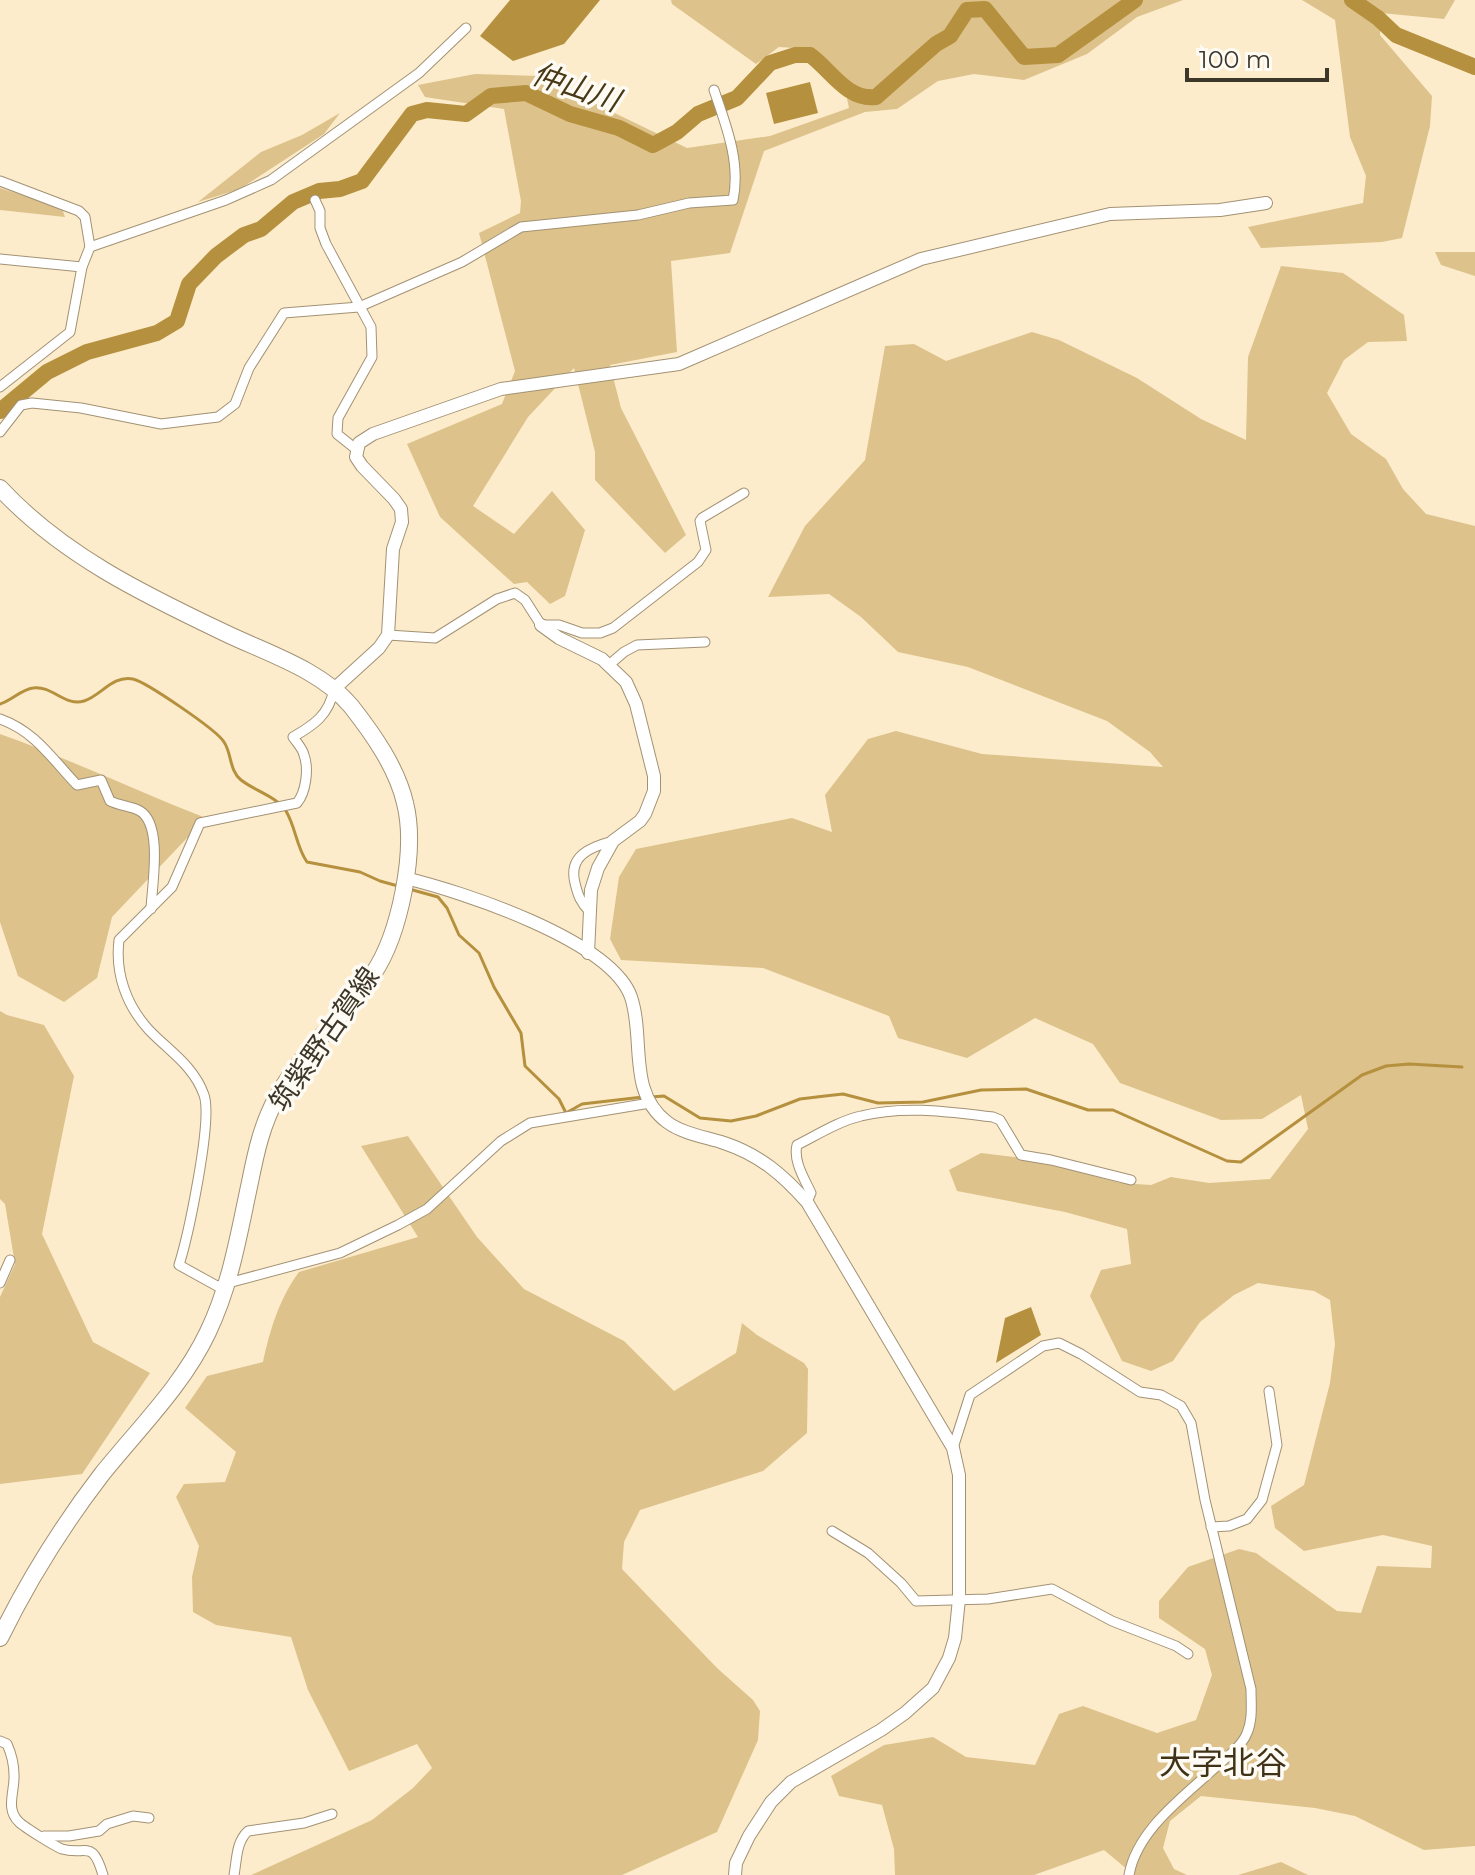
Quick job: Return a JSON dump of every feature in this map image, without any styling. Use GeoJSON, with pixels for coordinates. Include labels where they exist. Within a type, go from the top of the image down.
{"type":"FeatureCollection","features":[{"type":"Feature","properties":{"kind":"main road","name":"筑紫野古賀線"},"geometry":{"type":"LineString","coordinates":[[0,488],[29,518],[82,558],[169,607],[309,673],[334,689],[389,760],[405,799],[409,824],[405,878],[392,935],[374,973],[301,1061],[277,1097],[260,1136],[228,1281],[207,1335],[184,1374],[100,1477],[59,1535],[26,1584],[0,1638]]}},
{"type":"Feature","properties":{"kind":"street"},"geometry":{"type":"LineString","coordinates":[[90,247],[226,200],[271,180],[419,73],[466,28]]}},
{"type":"Feature","properties":{"kind":"street"},"geometry":{"type":"LineString","coordinates":[[0,432],[21,405],[32,403],[81,408],[161,424],[218,417],[235,404],[249,368],[284,313],[359,307],[462,262],[521,227],[638,215],[689,203],[733,200],[735,189],[730,133],[714,90]]}},
{"type":"Feature","properties":{"kind":"street"},"geometry":{"type":"LineString","coordinates":[[0,181],[79,211],[85,217],[90,247],[82,267],[70,332],[0,387]]}},
{"type":"Feature","properties":{"kind":"street"},"geometry":{"type":"LineString","coordinates":[[315,200],[326,244],[371,327],[372,357],[338,418],[337,434],[357,450]]}},
{"type":"Feature","properties":{"kind":"street"},"geometry":{"type":"LineString","coordinates":[[650,1103],[530,1123],[501,1141],[427,1209],[340,1253],[217,1286],[179,1265],[206,1135],[206,1104],[204,1094],[184,1061],[150,1031],[131,1007],[117,965],[119,940],[172,887],[200,823],[297,803],[304,795],[306,774],[304,753],[293,737],[315,725],[329,708],[334,689],[379,648],[388,635],[393,549],[402,522],[401,509],[356,457],[359,443],[373,434],[501,389],[679,364],[921,259],[1110,214],[1220,210],[1266,203]]}},
{"type":"Feature","properties":{"kind":"street"},"geometry":{"type":"LineString","coordinates":[[0,259],[82,267]]}},
{"type":"Feature","properties":{"kind":"street"},"geometry":{"type":"LineString","coordinates":[[541,625],[559,625],[582,633],[600,633],[613,628],[698,562],[706,550],[702,518],[744,493]]}},
{"type":"Feature","properties":{"kind":"street"},"geometry":{"type":"LineString","coordinates":[[388,635],[435,638],[497,599],[515,593],[525,600],[541,625],[559,638],[610,664],[632,691],[654,776],[654,791],[640,821],[613,841],[585,851],[576,860],[573,876],[580,902],[590,912]]}},
{"type":"Feature","properties":{"kind":"street"},"geometry":{"type":"LineString","coordinates":[[610,664],[637,645],[705,642]]}},
{"type":"Feature","properties":{"kind":"street"},"geometry":{"type":"LineString","coordinates":[[0,719],[27,731],[47,748],[77,785],[101,780],[110,801],[138,809],[149,818],[153,828],[154,862],[151,909]]}},
{"type":"Feature","properties":{"kind":"street"},"geometry":{"type":"LineString","coordinates":[[588,953],[591,890],[598,868],[613,841]]}},
{"type":"Feature","properties":{"kind":"street"},"geometry":{"type":"LineString","coordinates":[[405,878],[446,888],[519,914],[588,953],[619,977],[630,995],[636,1024],[640,1077],[650,1103],[668,1122],[764,1162],[782,1175],[807,1202],[953,1448],[959,1475],[959,1599],[955,1638],[949,1658],[933,1688],[881,1730],[791,1782],[771,1802],[749,1836],[736,1863],[735,1875]]}},
{"type":"Feature","properties":{"kind":"street"},"geometry":{"type":"LineString","coordinates":[[807,1202],[811,1193],[799,1168],[795,1151],[797,1145],[859,1116],[901,1111],[924,1110],[993,1117],[1000,1120],[1021,1155],[1131,1180]]}},
{"type":"Feature","properties":{"kind":"street"},"geometry":{"type":"LineString","coordinates":[[0,1283],[10,1260]]}},
{"type":"Feature","properties":{"kind":"street"},"geometry":{"type":"LineString","coordinates":[[953,1448],[970,1395],[1043,1346],[1059,1343],[1140,1392],[1161,1395],[1181,1406],[1191,1423],[1211,1527],[1251,1689],[1252,1716],[1247,1735],[1235,1749],[1162,1817],[1143,1840],[1129,1875]]}},
{"type":"Feature","properties":{"kind":"street"},"geometry":{"type":"LineString","coordinates":[[1211,1527],[1229,1526],[1247,1519],[1262,1500],[1277,1445],[1269,1391]]}},
{"type":"Feature","properties":{"kind":"street"},"geometry":{"type":"LineString","coordinates":[[832,1531],[868,1553],[916,1601],[988,1599],[1052,1589],[1112,1621],[1176,1646],[1188,1654]]}},
{"type":"Feature","properties":{"kind":"street"},"geometry":{"type":"LineString","coordinates":[[0,1741],[7,1744],[13,1763],[11,1807],[14,1816],[21,1824],[64,1850],[85,1849],[92,1853],[103,1875]]}},
{"type":"Feature","properties":{"kind":"street"},"geometry":{"type":"LineString","coordinates":[[234,1875],[242,1836],[248,1831],[304,1823],[332,1814]]}},
{"type":"Feature","properties":{"kind":"street"},"geometry":{"type":"LineString","coordinates":[[41,1835],[69,1836],[99,1831],[107,1824],[133,1816],[149,1818]]}},
{"type":"Feature","properties":{"kind":"shaded area"},"geometry":{"type":"Polygon","coordinates":[[[510,0],[600,0],[564,44],[513,61],[480,36],[510,0]]]}},
{"type":"Feature","properties":{"kind":"shaded area"},"geometry":{"type":"Polygon","coordinates":[[[671,0],[1183,0],[1137,17],[1087,54],[1024,80],[974,74],[938,81],[897,109],[865,112],[764,151],[730,253],[671,261],[677,352],[610,365],[621,408],[686,535],[665,553],[595,480],[595,452],[574,368],[528,417],[473,506],[514,534],[552,491],[585,530],[565,596],[550,604],[527,582],[514,584],[440,517],[407,444],[502,404],[515,371],[479,233],[520,213],[521,201],[504,109],[425,97],[418,85],[475,74],[538,76],[687,148],[770,136],[849,108],[844,84],[809,49],[779,47],[756,64],[672,4],[671,0]]]}},
{"type":"Feature","properties":{"kind":"shaded area"},"geometry":{"type":"Polygon","coordinates":[[[1302,0],[1455,0],[1444,19],[1381,13],[1380,35],[1432,96],[1430,126],[1402,238],[1382,242],[1261,248],[1248,227],[1363,203],[1366,176],[1350,137],[1335,20],[1302,0]]]}},
{"type":"Feature","properties":{"kind":"shaded area"},"geometry":{"type":"Polygon","coordinates":[[[810,82],[818,113],[774,124],[766,93],[810,82]]]}},
{"type":"Feature","properties":{"kind":"shaded area"},"geometry":{"type":"Polygon","coordinates":[[[340,113],[324,134],[240,189],[198,202],[261,152],[302,135],[340,113]]]}},
{"type":"Feature","properties":{"kind":"shaded area"},"geometry":{"type":"Polygon","coordinates":[[[0,188],[62,208],[65,217],[0,210],[0,188]]]}},
{"type":"Feature","properties":{"kind":"shaded area"},"geometry":{"type":"Polygon","coordinates":[[[1435,252],[1475,252],[1475,276],[1441,265],[1435,252]]]}},
{"type":"Feature","properties":{"kind":"shaded area"},"geometry":{"type":"Polygon","coordinates":[[[1281,266],[1343,273],[1404,315],[1407,341],[1368,342],[1344,360],[1327,393],[1351,434],[1386,459],[1403,489],[1426,514],[1475,526],[1475,1846],[1424,1850],[1355,1816],[1315,1808],[1201,1796],[1170,1821],[1163,1848],[1174,1869],[1187,1875],[1134,1875],[1104,1850],[1034,1875],[895,1875],[894,1849],[882,1805],[839,1796],[831,1776],[884,1745],[933,1737],[966,1757],[1035,1765],[1059,1714],[1083,1706],[1157,1733],[1196,1720],[1212,1675],[1205,1649],[1159,1618],[1159,1601],[1188,1567],[1239,1549],[1256,1553],[1337,1611],[1361,1613],[1377,1566],[1431,1568],[1432,1546],[1383,1535],[1304,1551],[1275,1528],[1271,1506],[1304,1485],[1330,1383],[1335,1344],[1330,1300],[1314,1291],[1258,1283],[1234,1295],[1200,1322],[1173,1361],[1151,1371],[1122,1361],[1090,1296],[1101,1270],[1131,1264],[1127,1229],[1065,1212],[957,1191],[949,1170],[981,1153],[1031,1159],[1120,1183],[1151,1185],[1171,1177],[1209,1183],[1270,1179],[1308,1129],[1301,1095],[1262,1119],[1221,1120],[1120,1083],[1093,1044],[1035,1018],[967,1058],[898,1038],[889,1016],[763,968],[621,960],[610,939],[619,877],[636,849],[792,818],[832,832],[825,795],[868,739],[896,731],[982,754],[1163,767],[1150,752],[1107,721],[968,667],[898,652],[861,617],[829,594],[768,597],[805,526],[865,460],[885,346],[914,344],[946,361],[1032,332],[1059,340],[1137,378],[1201,419],[1246,440],[1248,357],[1281,266]]]}},
{"type":"Feature","properties":{"kind":"shaded area"},"geometry":{"type":"Polygon","coordinates":[[[0,734],[206,818],[112,917],[97,978],[64,1002],[18,976],[0,922],[0,734]]]}},
{"type":"Feature","properties":{"kind":"shaded area"},"geometry":{"type":"Polygon","coordinates":[[[0,1011],[44,1025],[74,1076],[42,1234],[93,1342],[150,1373],[82,1474],[0,1484],[0,1297],[15,1264],[5,1204],[0,1199],[0,1011]]]}},
{"type":"Feature","properties":{"kind":"shaded area"},"geometry":{"type":"Polygon","coordinates":[[[408,1136],[477,1237],[524,1289],[624,1341],[674,1391],[736,1353],[742,1323],[804,1363],[808,1369],[807,1433],[763,1471],[640,1510],[624,1542],[622,1569],[717,1668],[753,1700],[760,1711],[758,1740],[717,1832],[622,1875],[251,1875],[372,1820],[413,1788],[432,1768],[417,1744],[349,1771],[308,1690],[291,1637],[216,1625],[193,1612],[192,1577],[199,1546],[176,1497],[184,1484],[225,1482],[236,1452],[185,1408],[207,1376],[263,1362],[276,1315],[299,1272],[418,1237],[361,1146],[408,1136]]]}},
{"type":"Feature","properties":{"kind":"shaded area"},"geometry":{"type":"Polygon","coordinates":[[[1031,1307],[1041,1335],[996,1363],[1005,1318],[1031,1307]]]}},
{"type":"Feature","properties":{"kind":"shaded area"},"geometry":{"type":"Polygon","coordinates":[[[1281,1862],[1308,1875],[1238,1875],[1281,1862]]]}},
{"type":"Feature","properties":{"kind":"waterway","name":"仲山川"},"geometry":{"type":"LineString","coordinates":[[0,411],[47,372],[87,352],[157,333],[177,321],[189,284],[216,256],[244,235],[261,229],[293,202],[319,191],[340,189],[362,181],[412,114],[427,110],[466,114],[491,96],[526,93],[570,114],[619,128],[653,145],[677,132],[698,114],[737,98],[770,63],[795,55],[810,55],[848,89],[866,97],[876,97],[936,44],[950,36],[967,10],[985,9],[1024,57],[1058,55],[1135,0]]}},
{"type":"Feature","properties":{"kind":"waterway","name":"仲山川"},"geometry":{"type":"LineString","coordinates":[[1352,0],[1396,35],[1475,67]]}},
{"type":"Feature","properties":{"kind":"waterway"},"geometry":{"type":"LineString","coordinates":[[0,704],[33,688],[77,702],[90,698],[119,680],[140,682],[181,707],[219,736],[227,747],[237,776],[277,801],[286,811],[307,862],[360,872],[398,886]]}},
{"type":"Feature","properties":{"kind":"waterway"},"geometry":{"type":"LineString","coordinates":[[409,889],[438,897],[447,908],[459,935],[479,953],[494,987],[521,1033],[525,1066],[559,1099],[566,1113],[582,1104],[643,1097]]}},
{"type":"Feature","properties":{"kind":"waterway"},"geometry":{"type":"LineString","coordinates":[[651,1097],[664,1096],[700,1118],[731,1121],[756,1116],[800,1099],[843,1094],[878,1103],[923,1102],[981,1090],[1026,1089],[1088,1110],[1113,1110],[1227,1161],[1241,1162],[1362,1075],[1386,1066],[1409,1064],[1462,1067]]}},
{"type":"Feature","properties":{"kind":"district","name":"大字北谷"},"geometry":{"type":"Point","coordinates":[1223,1762]}}]}
